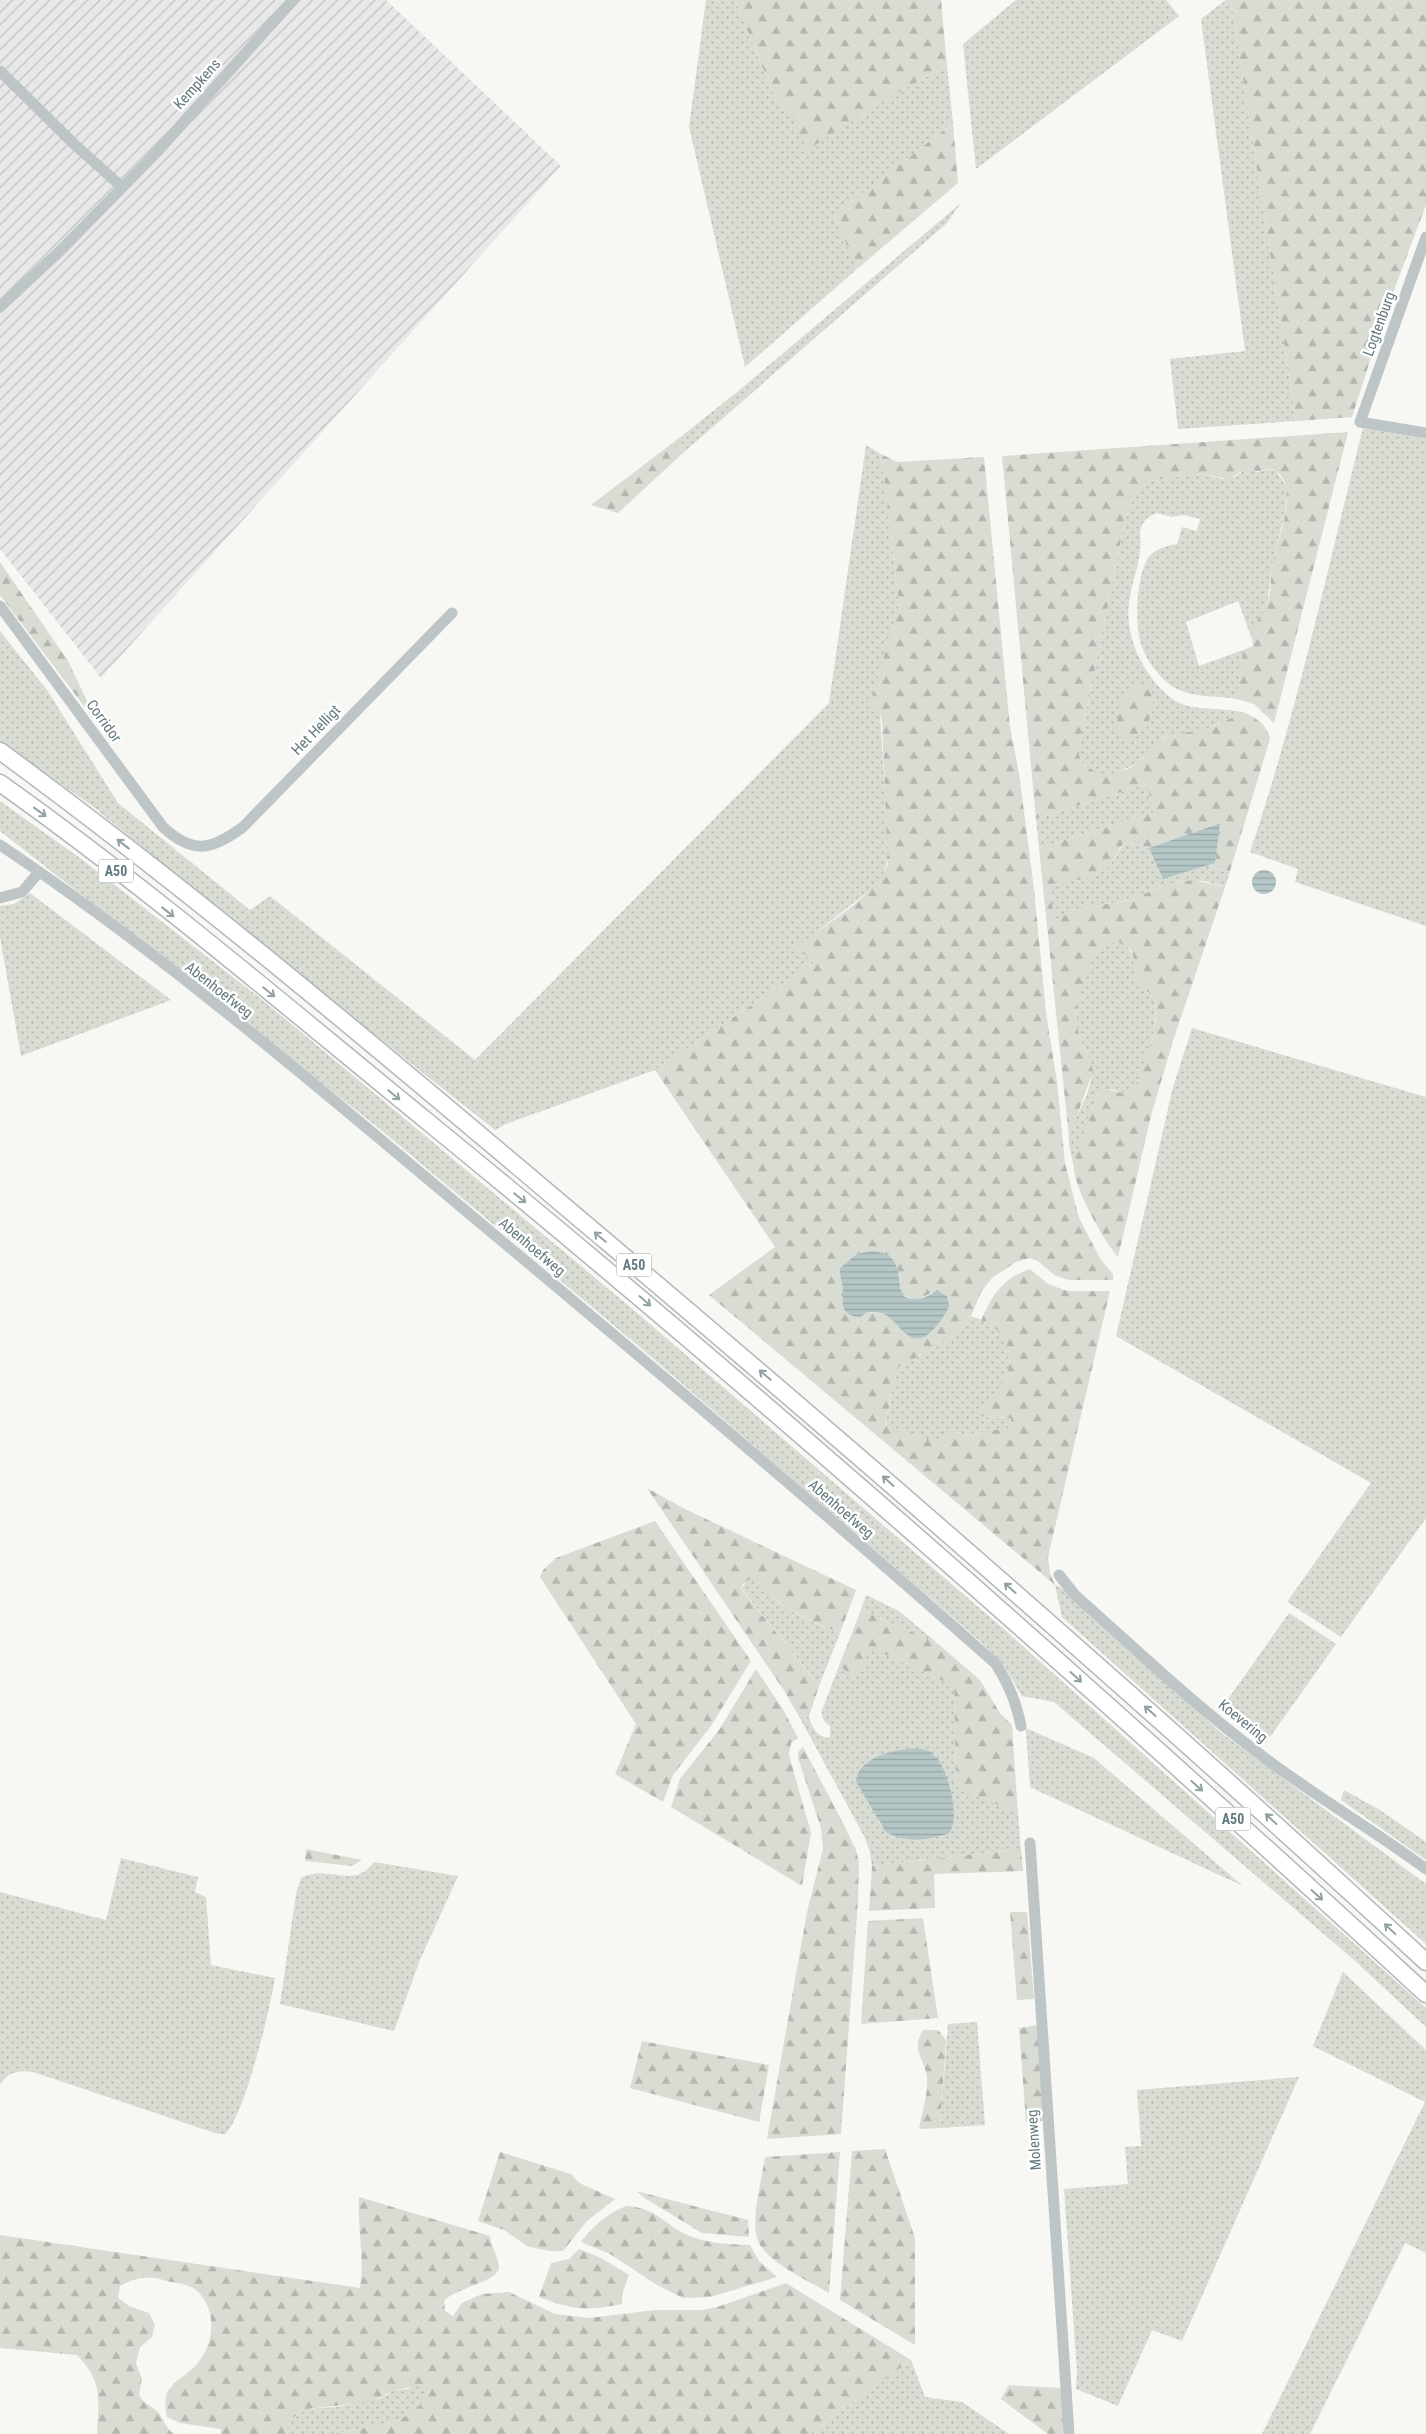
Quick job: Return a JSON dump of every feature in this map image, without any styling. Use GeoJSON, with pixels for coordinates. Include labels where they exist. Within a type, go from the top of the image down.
{"type":"FeatureCollection","features":[{"type":"Feature","properties":{"kind":"highway","name":"A50"},"geometry":{"type":"LineString","coordinates":[[0,751],[65,799],[216,917],[468,1125],[858,1454],[1254,1804],[1426,1962]]}},
{"type":"Feature","properties":{"kind":"highway","name":"A50"},"geometry":{"type":"LineString","coordinates":[[0,783],[54,822],[223,955],[613,1274],[1072,1673],[1426,1994]]}},
{"type":"Feature","properties":{"kind":"street","name":"Kempkens"},"geometry":{"type":"LineString","coordinates":[[0,307],[62,249],[156,153],[293,0]]}},
{"type":"Feature","properties":{"kind":"street"},"geometry":{"type":"LineString","coordinates":[[0,71],[74,144],[122,187]]}},
{"type":"Feature","properties":{"kind":"street","name":"Logtenburg"},"geometry":{"type":"LineString","coordinates":[[1426,237],[1360,422],[1426,432]]}},
{"type":"Feature","properties":{"kind":"street","name":"Corridor"},"geometry":{"type":"LineString","coordinates":[[0,606],[163,827],[176,839],[191,846]]}},
{"type":"Feature","properties":{"kind":"street","name":"Het Helligt"},"geometry":{"type":"LineString","coordinates":[[191,846],[212,845],[227,838],[243,826],[452,613]]}},
{"type":"Feature","properties":{"kind":"street","name":"Abenhoefweg"},"geometry":{"type":"LineString","coordinates":[[0,845],[190,985],[296,1071],[783,1478],[996,1664],[1009,1684],[1016,1702],[1021,1726]]}},
{"type":"Feature","properties":{"kind":"street"},"geometry":{"type":"LineString","coordinates":[[0,898],[16,895],[25,890],[39,872]]}},
{"type":"Feature","properties":{"kind":"street","name":"Koevering"},"geometry":{"type":"LineString","coordinates":[[1059,1575],[1075,1595],[1256,1752],[1305,1787],[1380,1835],[1426,1869]]}},
{"type":"Feature","properties":{"kind":"street","name":"Molenweg"},"geometry":{"type":"LineString","coordinates":[[1030,1843],[1069,2434]]}},
{"type":"Feature","properties":{"kind":"shaded area"},"geometry":{"type":"Polygon","coordinates":[[[0,0],[386,0],[561,166],[101,678],[0,549],[0,0]]]}},
{"type":"Feature","properties":{"kind":"shaded area"},"geometry":{"type":"Polygon","coordinates":[[[1220,823],[1215,863],[1163,879],[1149,848],[1220,823]]]}},
{"type":"Feature","properties":{"kind":"shaded area"},"geometry":{"type":"Polygon","coordinates":[[[1264,870],[1273,873],[1276,882],[1273,891],[1264,894],[1255,891],[1252,882],[1255,873],[1264,870]]]}},
{"type":"Feature","properties":{"kind":"shaded area"},"geometry":{"type":"Polygon","coordinates":[[[872,1251],[889,1256],[894,1261],[902,1295],[911,1299],[920,1299],[937,1290],[947,1296],[949,1307],[938,1324],[927,1335],[921,1338],[909,1336],[882,1313],[867,1312],[860,1317],[852,1316],[845,1310],[840,1268],[857,1254],[872,1251]]]}},
{"type":"Feature","properties":{"kind":"shaded area"},"geometry":{"type":"Polygon","coordinates":[[[915,1748],[932,1753],[940,1763],[949,1783],[954,1817],[949,1833],[933,1838],[916,1840],[899,1838],[885,1831],[856,1781],[859,1773],[870,1761],[888,1753],[915,1748]]]}},
{"type":"Feature","properties":{"kind":"green space"},"geometry":{"type":"Polygon","coordinates":[[[706,0],[735,0],[776,100],[790,113],[797,128],[900,91],[947,66],[953,123],[834,215],[857,269],[745,367],[689,127],[706,0]]]}},
{"type":"Feature","properties":{"kind":"green space"},"geometry":{"type":"Polygon","coordinates":[[[735,0],[941,0],[947,66],[900,91],[807,150],[790,113],[776,100],[735,0]]]}},
{"type":"Feature","properties":{"kind":"green space"},"geometry":{"type":"Polygon","coordinates":[[[1016,0],[1166,0],[1179,16],[976,169],[963,44],[1016,0]]]}},
{"type":"Feature","properties":{"kind":"green space"},"geometry":{"type":"Polygon","coordinates":[[[1226,0],[1231,0],[1296,421],[1178,429],[1170,359],[1245,351],[1201,19],[1226,0]]]}},
{"type":"Feature","properties":{"kind":"green space"},"geometry":{"type":"Polygon","coordinates":[[[1231,0],[1426,0],[1426,205],[1385,314],[1352,417],[1296,421],[1231,0]]]}},
{"type":"Feature","properties":{"kind":"green space"},"geometry":{"type":"Polygon","coordinates":[[[953,123],[958,183],[857,269],[834,215],[953,123]]]}},
{"type":"Feature","properties":{"kind":"green space"},"geometry":{"type":"Polygon","coordinates":[[[961,203],[946,224],[684,452],[674,442],[742,388],[961,203]]]}},
{"type":"Feature","properties":{"kind":"green space"},"geometry":{"type":"Polygon","coordinates":[[[1363,428],[1426,439],[1426,926],[1295,882],[1298,869],[1250,852],[1297,694],[1363,428]]]}},
{"type":"Feature","properties":{"kind":"green space"},"geometry":{"type":"Polygon","coordinates":[[[1348,432],[1274,723],[1254,704],[1237,699],[1243,650],[1253,646],[1254,628],[1269,599],[1273,562],[1287,501],[1283,479],[1273,470],[1257,471],[1247,468],[1229,479],[1201,474],[1154,480],[1140,487],[1127,510],[1080,742],[1079,754],[1081,760],[1096,772],[1111,773],[1126,770],[1165,738],[1208,729],[1245,713],[1261,723],[1267,730],[1270,739],[1230,871],[1209,865],[1215,862],[1219,823],[1149,848],[1124,843],[1106,869],[1093,876],[1054,885],[1050,896],[1056,920],[1077,909],[1131,900],[1163,885],[1193,880],[1225,887],[1173,1041],[1152,1112],[1118,1257],[1112,1250],[1083,1198],[1074,1174],[1074,1165],[1099,1092],[1103,1088],[1119,1092],[1129,1092],[1140,1077],[1149,1051],[1155,1024],[1156,1005],[1153,997],[1137,980],[1131,950],[1117,941],[1107,946],[1098,954],[1090,965],[1084,979],[1077,1007],[1076,1020],[1079,1036],[1093,1071],[1069,1138],[1039,848],[1155,812],[1146,784],[1036,819],[1002,456],[1348,432]]]}},
{"type":"Feature","properties":{"kind":"green space"},"geometry":{"type":"Polygon","coordinates":[[[674,442],[684,452],[618,513],[591,505],[674,442]]]}},
{"type":"Feature","properties":{"kind":"green space"},"geometry":{"type":"Polygon","coordinates":[[[866,445],[879,453],[884,475],[899,606],[880,713],[889,857],[883,875],[871,889],[797,948],[814,963],[655,1070],[506,1124],[495,1130],[244,931],[91,805],[0,742],[0,631],[47,690],[118,803],[250,910],[270,896],[475,1060],[829,703],[866,445]]]}},
{"type":"Feature","properties":{"kind":"green space"},"geometry":{"type":"Polygon","coordinates":[[[879,453],[897,462],[984,457],[1010,727],[1019,773],[1034,889],[1046,1013],[1057,1082],[1065,1163],[1079,1218],[1101,1260],[1113,1274],[1113,1280],[1069,1280],[1054,1275],[1038,1261],[1030,1258],[1016,1262],[992,1278],[981,1292],[971,1316],[958,1334],[897,1368],[885,1426],[906,1431],[925,1439],[940,1439],[953,1431],[971,1437],[987,1430],[1008,1430],[1011,1427],[1011,1418],[977,1416],[999,1389],[1008,1370],[1009,1354],[1004,1340],[994,1328],[981,1321],[999,1289],[1012,1277],[1030,1269],[1048,1284],[1067,1291],[1110,1291],[1048,1557],[1050,1573],[1055,1585],[709,1295],[775,1247],[655,1070],[814,963],[796,947],[861,899],[882,876],[888,864],[882,722],[880,713],[870,704],[899,606],[884,475],[879,453]],[[880,1252],[842,1283],[843,1291],[867,1312],[886,1314],[901,1328],[947,1296],[937,1290],[917,1300],[902,1295],[896,1264],[880,1252]]]}},
{"type":"Feature","properties":{"kind":"green space"},"geometry":{"type":"Polygon","coordinates":[[[1246,468],[1257,472],[1269,469],[1276,471],[1286,486],[1287,491],[1285,512],[1273,561],[1267,604],[1252,639],[1238,601],[1186,622],[1199,666],[1243,650],[1237,699],[1202,696],[1176,689],[1153,667],[1144,652],[1139,638],[1137,614],[1139,588],[1141,575],[1149,557],[1158,549],[1177,544],[1182,527],[1197,531],[1200,519],[1184,515],[1172,517],[1157,513],[1144,521],[1140,532],[1140,551],[1129,608],[1130,630],[1136,652],[1147,672],[1164,692],[1184,705],[1245,713],[1202,731],[1165,737],[1137,763],[1115,774],[1108,775],[1091,770],[1081,762],[1078,755],[1127,510],[1140,487],[1154,480],[1201,474],[1223,479],[1235,477],[1246,468]]]}},
{"type":"Feature","properties":{"kind":"green space"},"geometry":{"type":"Polygon","coordinates":[[[0,562],[68,661],[99,726],[0,595],[0,562]]]}},
{"type":"Feature","properties":{"kind":"green space"},"geometry":{"type":"Polygon","coordinates":[[[1140,683],[1151,688],[1153,696],[1152,713],[1149,721],[1138,734],[1123,739],[1117,732],[1122,703],[1129,690],[1140,683]]]}},
{"type":"Feature","properties":{"kind":"green space"},"geometry":{"type":"Polygon","coordinates":[[[1146,784],[1155,812],[1039,848],[1036,819],[1146,784]]]}},
{"type":"Feature","properties":{"kind":"green space"},"geometry":{"type":"Polygon","coordinates":[[[0,801],[80,858],[265,1002],[636,1312],[1006,1631],[1426,2008],[1426,2027],[1354,1960],[1054,1702],[1022,1696],[1003,1664],[981,1642],[642,1349],[375,1125],[0,831],[0,801]]]}},
{"type":"Feature","properties":{"kind":"green space"},"geometry":{"type":"Polygon","coordinates":[[[1124,843],[1149,848],[1163,879],[1209,865],[1230,871],[1225,887],[1204,881],[1184,881],[1158,887],[1131,900],[1077,909],[1056,920],[1050,896],[1054,885],[1098,874],[1111,864],[1124,843]]]}},
{"type":"Feature","properties":{"kind":"green space"},"geometry":{"type":"Polygon","coordinates":[[[30,893],[171,1000],[21,1056],[0,937],[0,906],[14,904],[30,893]]]}},
{"type":"Feature","properties":{"kind":"green space"},"geometry":{"type":"Polygon","coordinates":[[[1117,941],[1129,949],[1132,954],[1137,977],[1155,1001],[1153,1035],[1150,1050],[1135,1087],[1126,1093],[1111,1089],[1099,1092],[1074,1166],[1069,1136],[1087,1094],[1092,1072],[1077,1028],[1077,1004],[1084,977],[1090,965],[1097,954],[1106,946],[1117,941]]]}},
{"type":"Feature","properties":{"kind":"green space"},"geometry":{"type":"Polygon","coordinates":[[[1192,1028],[1426,1097],[1426,1518],[1341,1637],[1287,1602],[1371,1483],[1116,1336],[1173,1087],[1192,1028]]]}},
{"type":"Feature","properties":{"kind":"green space"},"geometry":{"type":"Polygon","coordinates":[[[971,1316],[993,1324],[1001,1333],[1007,1345],[1009,1352],[1008,1371],[990,1404],[986,1417],[1012,1418],[1011,1427],[1007,1430],[987,1430],[971,1437],[957,1432],[948,1434],[940,1439],[925,1439],[906,1431],[885,1427],[897,1368],[958,1334],[971,1316]]]}},
{"type":"Feature","properties":{"kind":"green space"},"geometry":{"type":"Polygon","coordinates":[[[647,1488],[685,1509],[856,1590],[840,1633],[816,1623],[781,1604],[762,1586],[755,1575],[742,1585],[741,1589],[819,1686],[809,1716],[801,1720],[785,1692],[647,1488]]]}},
{"type":"Feature","properties":{"kind":"green space"},"geometry":{"type":"Polygon","coordinates":[[[655,1521],[751,1661],[711,1726],[673,1775],[663,1802],[615,1774],[636,1724],[540,1577],[543,1570],[556,1558],[655,1521]]]}},
{"type":"Feature","properties":{"kind":"green space"},"geometry":{"type":"Polygon","coordinates":[[[756,1575],[763,1586],[781,1604],[804,1618],[840,1633],[819,1686],[741,1588],[752,1576],[756,1575]]]}},
{"type":"Feature","properties":{"kind":"green space"},"geometry":{"type":"Polygon","coordinates":[[[1055,1585],[1075,1595],[1219,1731],[1426,1884],[1426,1944],[1062,1617],[1055,1585]]]}},
{"type":"Feature","properties":{"kind":"green space"},"geometry":{"type":"Polygon","coordinates":[[[866,1595],[899,1611],[937,1643],[861,1610],[866,1595]]]}},
{"type":"Feature","properties":{"kind":"green space"},"geometry":{"type":"Polygon","coordinates":[[[861,1610],[937,1643],[980,1680],[1000,1713],[1012,1725],[1018,1814],[956,1786],[954,1686],[871,1648],[856,1678],[839,1666],[861,1610]]]}},
{"type":"Feature","properties":{"kind":"green space"},"geometry":{"type":"Polygon","coordinates":[[[1289,1613],[1336,1644],[1265,1744],[1221,1709],[1289,1613]]]}},
{"type":"Feature","properties":{"kind":"green space"},"geometry":{"type":"Polygon","coordinates":[[[870,1647],[954,1686],[956,1786],[1018,1814],[1021,1849],[872,1866],[865,1838],[801,1720],[809,1716],[811,1724],[816,1731],[826,1738],[830,1738],[830,1726],[823,1720],[822,1710],[839,1666],[856,1678],[870,1647]],[[935,1755],[878,1821],[885,1829],[899,1838],[907,1839],[943,1836],[946,1794],[944,1773],[935,1755]]]}},
{"type":"Feature","properties":{"kind":"green space"},"geometry":{"type":"Polygon","coordinates":[[[756,1669],[784,1711],[798,1738],[791,1743],[789,1755],[811,1833],[802,1886],[671,1807],[680,1779],[719,1730],[756,1669]]]}},
{"type":"Feature","properties":{"kind":"green space"},"geometry":{"type":"Polygon","coordinates":[[[1021,1726],[1094,1758],[1243,1886],[1030,1787],[1026,1731],[1021,1726]]]}},
{"type":"Feature","properties":{"kind":"green space"},"geometry":{"type":"Polygon","coordinates":[[[803,1747],[844,1825],[856,1850],[859,1862],[858,1902],[841,2134],[767,2139],[807,1912],[823,1849],[821,1828],[798,1758],[798,1752],[803,1747]]]}},
{"type":"Feature","properties":{"kind":"green space"},"geometry":{"type":"Polygon","coordinates":[[[1344,1790],[1380,1810],[1426,1842],[1426,1860],[1341,1800],[1344,1790]]]}},
{"type":"Feature","properties":{"kind":"green space"},"geometry":{"type":"Polygon","coordinates":[[[306,1849],[362,1860],[352,1866],[305,1861],[306,1849]]]}},
{"type":"Feature","properties":{"kind":"green space"},"geometry":{"type":"Polygon","coordinates":[[[1021,1849],[1023,1871],[934,1874],[935,1908],[869,1911],[872,1866],[1021,1849]]]}},
{"type":"Feature","properties":{"kind":"green space"},"geometry":{"type":"Polygon","coordinates":[[[121,1858],[198,1877],[195,1892],[206,1897],[211,1965],[275,1978],[256,2060],[241,2106],[225,2134],[218,2134],[33,2072],[23,2071],[14,2073],[6,2077],[0,2085],[0,1892],[106,1920],[121,1858]]]}},
{"type":"Feature","properties":{"kind":"green space"},"geometry":{"type":"Polygon","coordinates":[[[374,1862],[458,1876],[420,1960],[394,2031],[280,2004],[296,1894],[301,1878],[321,1873],[358,1875],[374,1862]]]}},
{"type":"Feature","properties":{"kind":"green space"},"geometry":{"type":"Polygon","coordinates":[[[1010,1912],[1027,1912],[1034,1999],[1017,2000],[1010,1912]]]}},
{"type":"Feature","properties":{"kind":"green space"},"geometry":{"type":"Polygon","coordinates":[[[923,1918],[938,2018],[861,2024],[868,1921],[923,1918]]]}},
{"type":"Feature","properties":{"kind":"green space"},"geometry":{"type":"Polygon","coordinates":[[[1343,1972],[1426,2050],[1426,2253],[1405,2243],[1310,2434],[1262,2434],[1425,2102],[1313,2046],[1343,1972]]]}},
{"type":"Feature","properties":{"kind":"green space"},"geometry":{"type":"Polygon","coordinates":[[[977,2022],[985,2125],[940,2128],[948,2024],[977,2022]]]}},
{"type":"Feature","properties":{"kind":"green space"},"geometry":{"type":"Polygon","coordinates":[[[1037,2025],[1044,2121],[1026,2122],[1019,2028],[1037,2025]]]}},
{"type":"Feature","properties":{"kind":"green space"},"geometry":{"type":"Polygon","coordinates":[[[923,2030],[938,2030],[946,2040],[940,2128],[919,2129],[927,2085],[926,2071],[918,2049],[919,2038],[923,2030]]]}},
{"type":"Feature","properties":{"kind":"green space"},"geometry":{"type":"Polygon","coordinates":[[[642,2041],[769,2065],[759,2122],[630,2088],[642,2041]]]}},
{"type":"Feature","properties":{"kind":"green space"},"geometry":{"type":"Polygon","coordinates":[[[1299,2077],[1182,2341],[1152,2330],[1118,2406],[1076,2389],[1077,2372],[1064,2189],[1128,2184],[1125,2147],[1141,2146],[1137,2090],[1299,2077]]]}},
{"type":"Feature","properties":{"kind":"green space"},"geometry":{"type":"Polygon","coordinates":[[[885,2149],[915,2238],[915,2345],[840,2300],[852,2151],[885,2149]]]}},
{"type":"Feature","properties":{"kind":"green space"},"geometry":{"type":"Polygon","coordinates":[[[500,2152],[571,2174],[579,2183],[615,2199],[587,2221],[563,2251],[549,2251],[527,2246],[504,2230],[478,2221],[500,2152]]]}},
{"type":"Feature","properties":{"kind":"green space"},"geometry":{"type":"Polygon","coordinates":[[[840,2152],[829,2293],[790,2271],[770,2257],[758,2241],[755,2222],[765,2157],[840,2152]]]}},
{"type":"Feature","properties":{"kind":"green space"},"geometry":{"type":"Polygon","coordinates":[[[636,2191],[748,2220],[749,2237],[702,2233],[636,2191]]]}},
{"type":"Feature","properties":{"kind":"green space"},"geometry":{"type":"Polygon","coordinates":[[[359,2197],[490,2236],[499,2264],[497,2272],[485,2280],[457,2292],[444,2301],[445,2311],[453,2316],[462,2303],[482,2294],[509,2292],[555,2314],[589,2318],[655,2310],[702,2310],[717,2307],[786,2283],[911,2360],[810,2434],[334,2434],[400,2420],[418,2407],[429,2393],[429,2389],[425,2385],[394,2390],[371,2402],[307,2409],[291,2419],[285,2434],[221,2434],[221,2429],[180,2423],[167,2417],[166,2410],[168,2391],[197,2364],[206,2351],[209,2342],[211,2333],[210,2314],[203,2297],[190,2286],[154,2278],[142,2278],[120,2286],[118,2298],[129,2306],[149,2313],[155,2325],[152,2337],[140,2347],[136,2363],[142,2379],[139,2394],[144,2402],[157,2411],[174,2434],[97,2434],[98,2391],[91,2374],[77,2355],[0,2348],[0,2235],[360,2288],[362,2265],[359,2197]]]}},
{"type":"Feature","properties":{"kind":"green space"},"geometry":{"type":"Polygon","coordinates":[[[627,2206],[637,2207],[652,2213],[685,2234],[701,2240],[750,2245],[759,2261],[777,2277],[710,2297],[683,2298],[657,2285],[610,2254],[581,2242],[601,2221],[627,2206]]]}},
{"type":"Feature","properties":{"kind":"green space"},"geometry":{"type":"Polygon","coordinates":[[[579,2249],[601,2258],[629,2275],[622,2294],[622,2304],[599,2308],[580,2308],[561,2305],[539,2297],[551,2263],[569,2259],[579,2249]]]}},
{"type":"Feature","properties":{"kind":"green space"},"geometry":{"type":"Polygon","coordinates":[[[911,2360],[925,2397],[962,2402],[1009,2434],[810,2434],[911,2360]]]}},
{"type":"Feature","properties":{"kind":"green space"},"geometry":{"type":"Polygon","coordinates":[[[418,2384],[425,2385],[429,2389],[426,2399],[414,2411],[400,2420],[334,2434],[285,2434],[291,2419],[307,2409],[337,2407],[379,2399],[394,2390],[408,2389],[418,2384]]]}},
{"type":"Feature","properties":{"kind":"green space"},"geometry":{"type":"Polygon","coordinates":[[[1009,2385],[1063,2388],[1065,2411],[1063,2434],[1048,2434],[1001,2399],[1009,2385]]]}}]}
